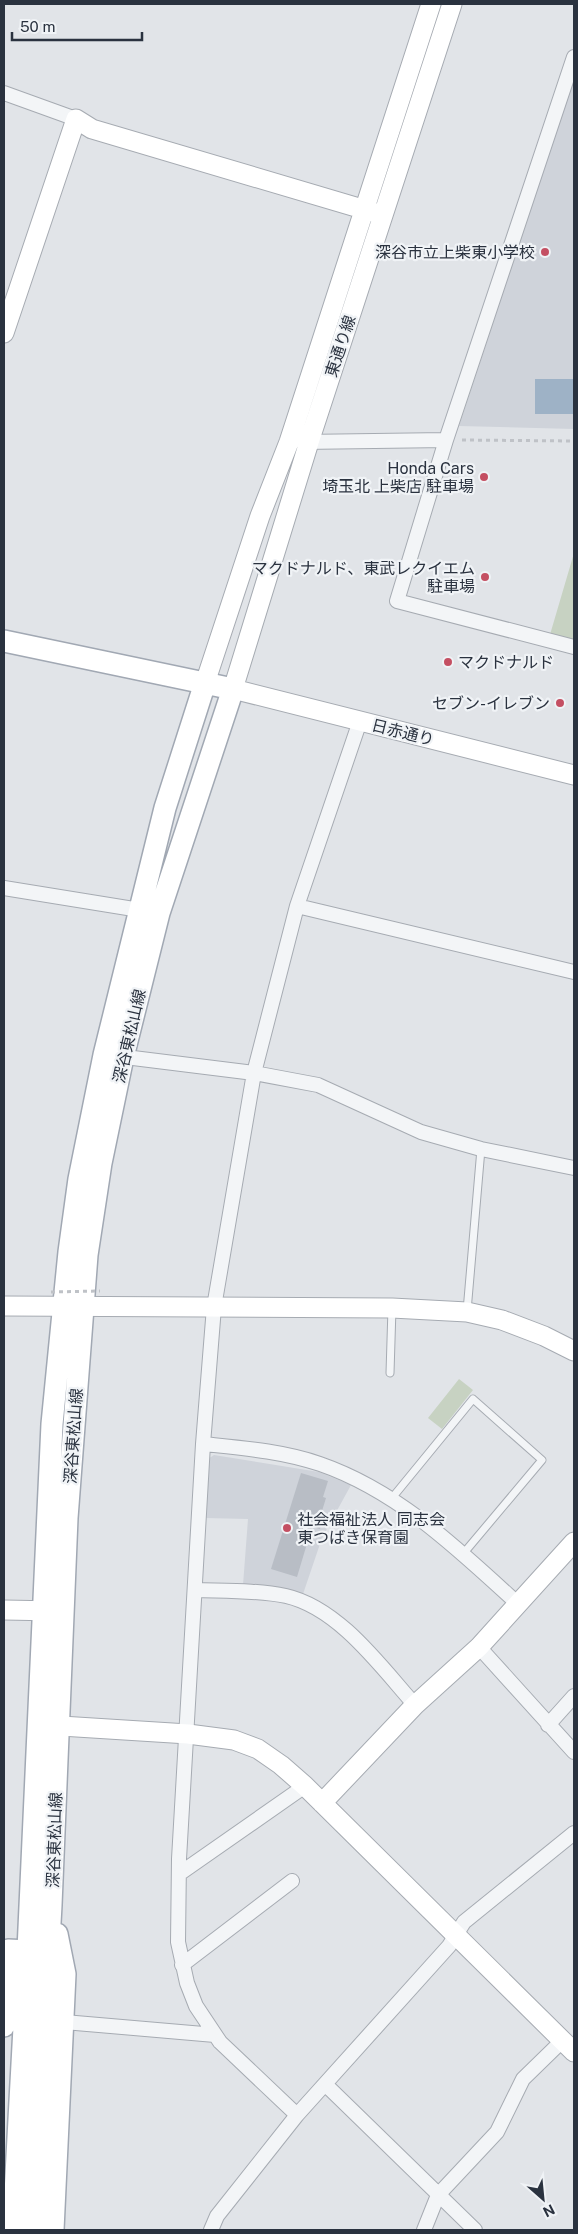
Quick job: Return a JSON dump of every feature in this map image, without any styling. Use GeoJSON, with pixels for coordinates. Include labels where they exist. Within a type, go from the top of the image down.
{"type":"FeatureCollection","features":[{"type":"Feature","properties":{"kind":"main road"},"geometry":{"type":"LineString","coordinates":[[4,641],[233,688]]}},
{"type":"Feature","properties":{"kind":"main road","name":"深谷東松山線"},"geometry":{"type":"LineString","coordinates":[[13,2230],[37,1972],[51,1905],[48,1725],[54,1611],[67,1518],[66,1300],[87,1255],[114,1056],[149,911],[165,808],[205,683]]}},
{"type":"Feature","properties":{"kind":"main road","name":"深谷東松山線"},"geometry":{"type":"LineString","coordinates":[[149,911],[233,688]]}},
{"type":"Feature","properties":{"kind":"main road","name":"深谷東松山線"},"geometry":{"type":"LineString","coordinates":[[33,2230],[37,1972],[13,1950],[48,1725]]}},
{"type":"Feature","properties":{"kind":"main road"},"geometry":{"type":"LineString","coordinates":[[51,1905],[65,1974],[53,2230]]}},
{"type":"Feature","properties":{"kind":"main road"},"geometry":{"type":"LineString","coordinates":[[4,2026],[13,1950]]}},
{"type":"Feature","properties":{"kind":"street","name":"東通り線"},"geometry":{"type":"LineString","coordinates":[[205,683],[260,516],[289,442],[431,4]]}},
{"type":"Feature","properties":{"kind":"street","name":"東通り線"},"geometry":{"type":"LineString","coordinates":[[233,688],[309,442],[452,4]]}},
{"type":"Feature","properties":{"kind":"street"},"geometry":{"type":"LineString","coordinates":[[574,57],[446,440],[397,601],[574,647]]}},
{"type":"Feature","properties":{"kind":"street"},"geometry":{"type":"LineString","coordinates":[[4,94],[76,119],[92,129],[382,215]]}},
{"type":"Feature","properties":{"kind":"street"},"geometry":{"type":"LineString","coordinates":[[4,333],[76,119]]}},
{"type":"Feature","properties":{"kind":"street"},"geometry":{"type":"LineString","coordinates":[[289,442],[446,440]]}},
{"type":"Feature","properties":{"kind":"street","name":"日赤通り"},"geometry":{"type":"LineString","coordinates":[[233,688],[574,775]]}},
{"type":"Feature","properties":{"kind":"street"},"geometry":{"type":"LineString","coordinates":[[297,2116],[220,2042],[196,2006],[182,1965],[178,1942],[179,1874],[203,1444],[214,1307],[254,1073],[297,906],[360,721]]}},
{"type":"Feature","properties":{"kind":"street"},"geometry":{"type":"LineString","coordinates":[[4,888],[149,911]]}},
{"type":"Feature","properties":{"kind":"street"},"geometry":{"type":"LineString","coordinates":[[297,906],[574,972]]}},
{"type":"Feature","properties":{"kind":"street"},"geometry":{"type":"LineString","coordinates":[[114,1056],[254,1073],[318,1085],[420,1132],[481,1149],[574,1168]]}},
{"type":"Feature","properties":{"kind":"street"},"geometry":{"type":"LineString","coordinates":[[4,1306],[66,1300],[214,1307],[392,1308],[467,1312],[502,1320],[544,1336],[574,1351]]}},
{"type":"Feature","properties":{"kind":"street"},"geometry":{"type":"LineString","coordinates":[[203,1444],[264,1450],[319,1463],[360,1481],[392,1498],[463,1554],[518,1604]]}},
{"type":"Feature","properties":{"kind":"street"},"geometry":{"type":"LineString","coordinates":[[322,1803],[416,1705],[479,1647],[574,1542]]}},
{"type":"Feature","properties":{"kind":"street"},"geometry":{"type":"LineString","coordinates":[[195,1590],[286,1596],[316,1608],[348,1631],[416,1705]]}},
{"type":"Feature","properties":{"kind":"street"},"geometry":{"type":"LineString","coordinates":[[4,1610],[54,1611]]}},
{"type":"Feature","properties":{"kind":"street"},"geometry":{"type":"LineString","coordinates":[[479,1647],[574,1752]]}},
{"type":"Feature","properties":{"kind":"street"},"geometry":{"type":"LineString","coordinates":[[548,1725],[574,1696]]}},
{"type":"Feature","properties":{"kind":"street"},"geometry":{"type":"LineString","coordinates":[[48,1725],[188,1734],[234,1740],[258,1749],[281,1765],[305,1786],[568,2046],[524,2079],[497,2132],[438,2195],[424,2230]]}},
{"type":"Feature","properties":{"kind":"street"},"geometry":{"type":"LineString","coordinates":[[179,1874],[305,1786]]}},
{"type":"Feature","properties":{"kind":"street"},"geometry":{"type":"LineString","coordinates":[[211,2230],[217,2216],[297,2116],[448,1946],[464,1922],[574,1833]]}},
{"type":"Feature","properties":{"kind":"street"},"geometry":{"type":"LineString","coordinates":[[182,1965],[292,1881]]}},
{"type":"Feature","properties":{"kind":"street"},"geometry":{"type":"LineString","coordinates":[[64,2022],[215,2035]]}},
{"type":"Feature","properties":{"kind":"street"},"geometry":{"type":"LineString","coordinates":[[326,2085],[475,2230]]}},
{"type":"Feature","properties":{"kind":"lane"},"geometry":{"type":"LineString","coordinates":[[467,1312],[481,1149]]}},
{"type":"Feature","properties":{"kind":"lane"},"geometry":{"type":"LineString","coordinates":[[390,1373],[392,1308]]}},
{"type":"Feature","properties":{"kind":"lane"},"geometry":{"type":"LineString","coordinates":[[392,1498],[473,1399],[542,1460],[463,1554]]}},
{"type":"Feature","properties":{"kind":"path"},"geometry":{"type":"LineString","coordinates":[[446,440],[574,441]]}},
{"type":"Feature","properties":{"kind":"path"},"geometry":{"type":"LineString","coordinates":[[66,1300],[100,1291]]}},
{"type":"Feature","properties":{"kind":"shaded area","name":"深谷市立上柴東小学校"},"geometry":{"type":"Polygon","coordinates":[[[574,77],[574,429],[459,426],[574,77]]]}},
{"type":"Feature","properties":{"kind":"shaded area","name":"社会福祉法人 同志会 東つばき保育園"},"geometry":{"type":"Polygon","coordinates":[[[214,1455],[319,1472],[351,1485],[322,1538],[302,1597],[243,1585],[248,1519],[205,1518],[208,1459],[214,1455]]]}},
{"type":"Feature","properties":{"kind":"green space"},"geometry":{"type":"Polygon","coordinates":[[[574,553],[574,644],[549,638],[574,553]]]}},
{"type":"Feature","properties":{"kind":"green space"},"geometry":{"type":"Polygon","coordinates":[[[459,1379],[473,1390],[442,1429],[428,1418],[459,1379]]]}},
{"type":"Feature","properties":{"kind":"water"},"geometry":{"type":"Polygon","coordinates":[[[535,379],[574,379],[574,414],[535,414],[535,379]]]}},
{"type":"Feature","properties":{"kind":"building"},"geometry":{"type":"Polygon","coordinates":[[[301,1473],[328,1481],[323,1497],[326,1498],[322,1511],[325,1512],[320,1529],[312,1527],[297,1577],[271,1569],[301,1473]]]}},
{"type":"Feature","properties":{"kind":"place","name":"深谷市立上柴東小学校"},"geometry":{"type":"Point","coordinates":[545,252]}},
{"type":"Feature","properties":{"kind":"place","name":"Honda Cars 埼玉北 上柴店 駐車場"},"geometry":{"type":"Point","coordinates":[484,477]}},
{"type":"Feature","properties":{"kind":"place","name":"マクドナルド、東武レクイエム 駐車場"},"geometry":{"type":"Point","coordinates":[485,577]}},
{"type":"Feature","properties":{"kind":"place","name":"マクドナルド"},"geometry":{"type":"Point","coordinates":[448,662]}},
{"type":"Feature","properties":{"kind":"place","name":"セブン-イレブン"},"geometry":{"type":"Point","coordinates":[560,703]}},
{"type":"Feature","properties":{"kind":"place","name":"社会福祉法人 同志会 東つばき保育園"},"geometry":{"type":"Point","coordinates":[287,1528]}}]}
